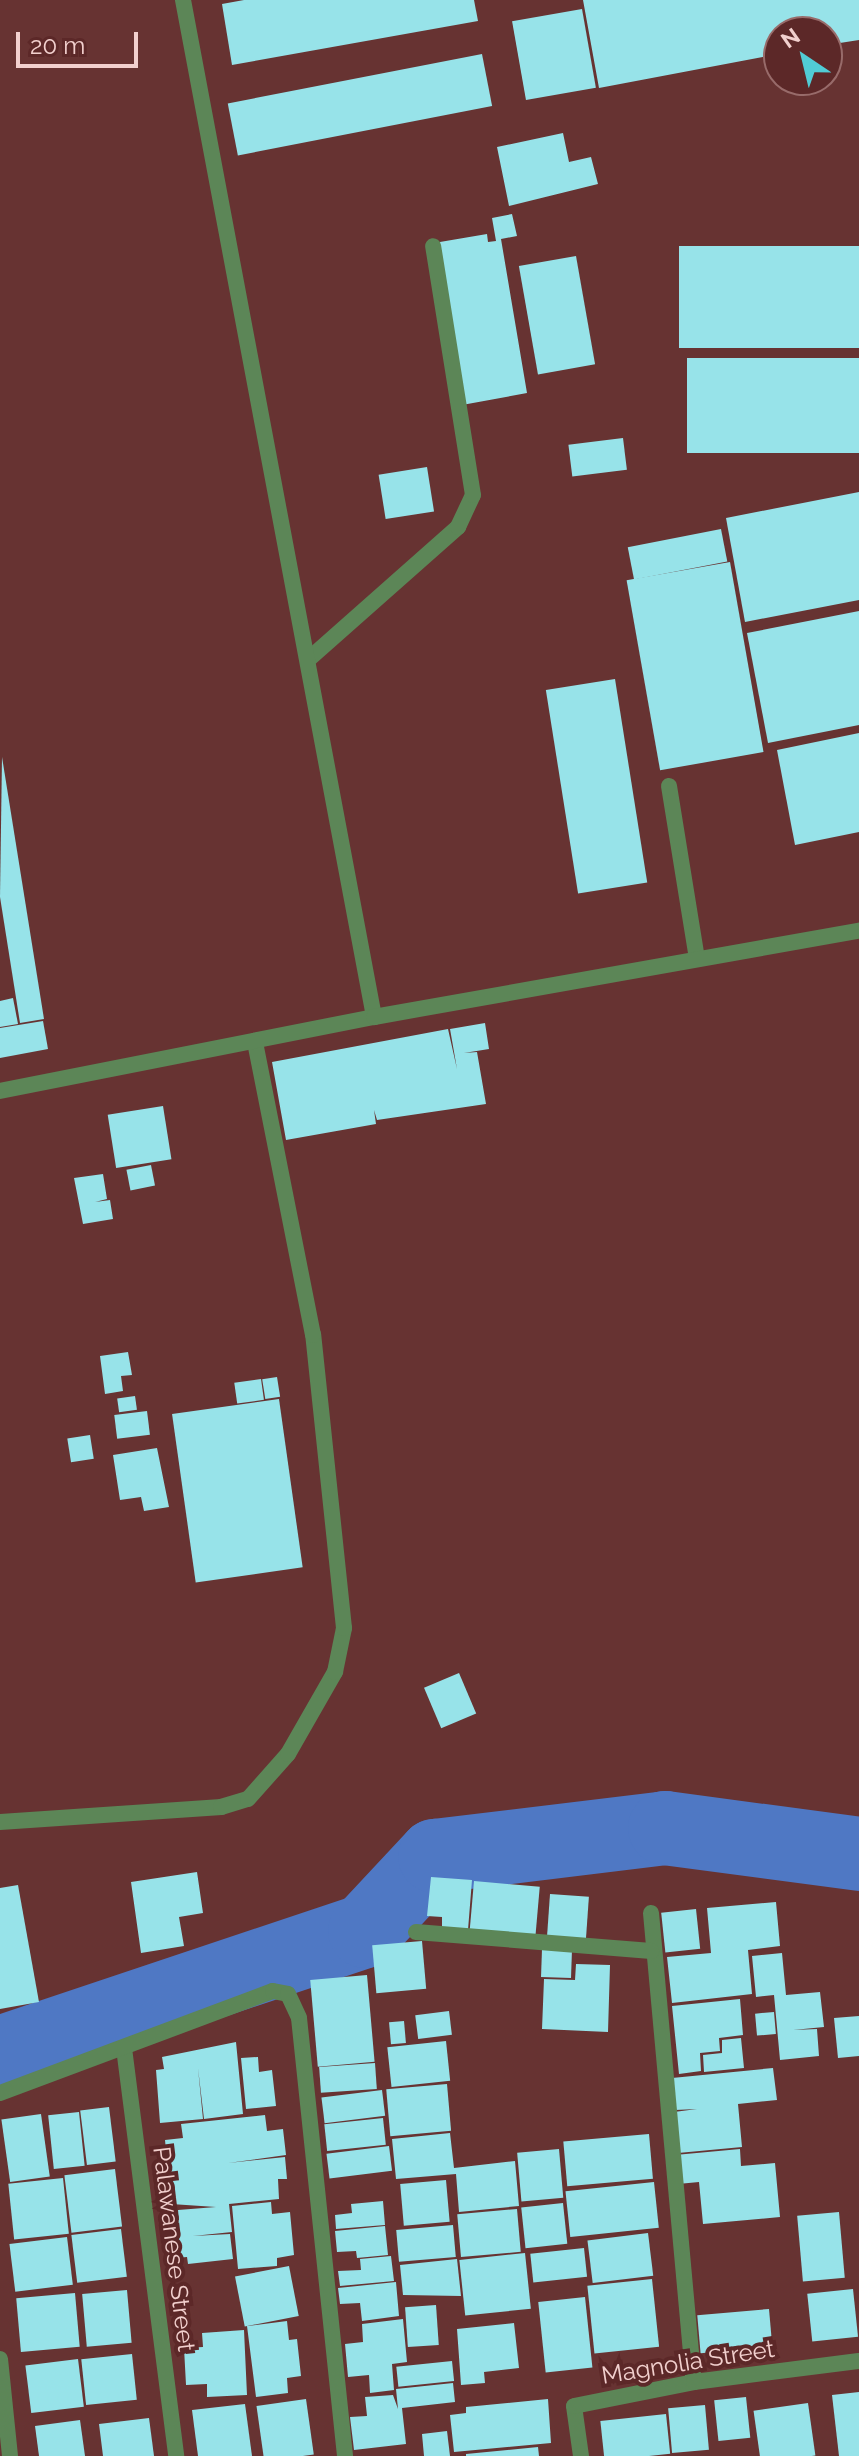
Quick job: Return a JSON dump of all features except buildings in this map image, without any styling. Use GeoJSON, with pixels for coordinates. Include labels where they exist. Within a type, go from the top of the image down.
{"type":"FeatureCollection","features":[{"type":"Feature","properties":{"kind":"street"},"geometry":{"type":"LineString","coordinates":[[183,0],[310,658],[374,1017]]}},
{"type":"Feature","properties":{"kind":"street"},"geometry":{"type":"LineString","coordinates":[[310,658],[458,527],[473,495],[433,246]]}},
{"type":"Feature","properties":{"kind":"street"},"geometry":{"type":"LineString","coordinates":[[669,786],[697,958]]}},
{"type":"Feature","properties":{"kind":"street"},"geometry":{"type":"LineString","coordinates":[[0,1091],[374,1017],[859,931]]}},
{"type":"Feature","properties":{"kind":"street"},"geometry":{"type":"LineString","coordinates":[[0,1822],[221,1807],[248,1799],[268,1783],[288,1754],[335,1672],[344,1628],[313,1335],[255,1041]]}},
{"type":"Feature","properties":{"kind":"street"},"geometry":{"type":"LineString","coordinates":[[651,1913],[651,1951],[694,2382]]}},
{"type":"Feature","properties":{"kind":"street"},"geometry":{"type":"LineString","coordinates":[[416,1932],[651,1951]]}},
{"type":"Feature","properties":{"kind":"street"},"geometry":{"type":"LineString","coordinates":[[0,2093],[273,1991],[288,1994],[299,2018],[345,2456]]}},
{"type":"Feature","properties":{"kind":"street","name":"Palawanese Street"},"geometry":{"type":"LineString","coordinates":[[124,2048],[176,2456]]}},
{"type":"Feature","properties":{"kind":"street"},"geometry":{"type":"LineString","coordinates":[[0,2359],[10,2456]]}},
{"type":"Feature","properties":{"kind":"street","name":"Magnolia Street"},"geometry":{"type":"LineString","coordinates":[[581,2456],[574,2406],[694,2382],[859,2361]]}},
{"type":"Feature","properties":{"kind":"waterway"},"geometry":{"type":"LineString","coordinates":[[0,2053],[365,1931],[435,1856],[665,1828],[859,1854]]}}]}
